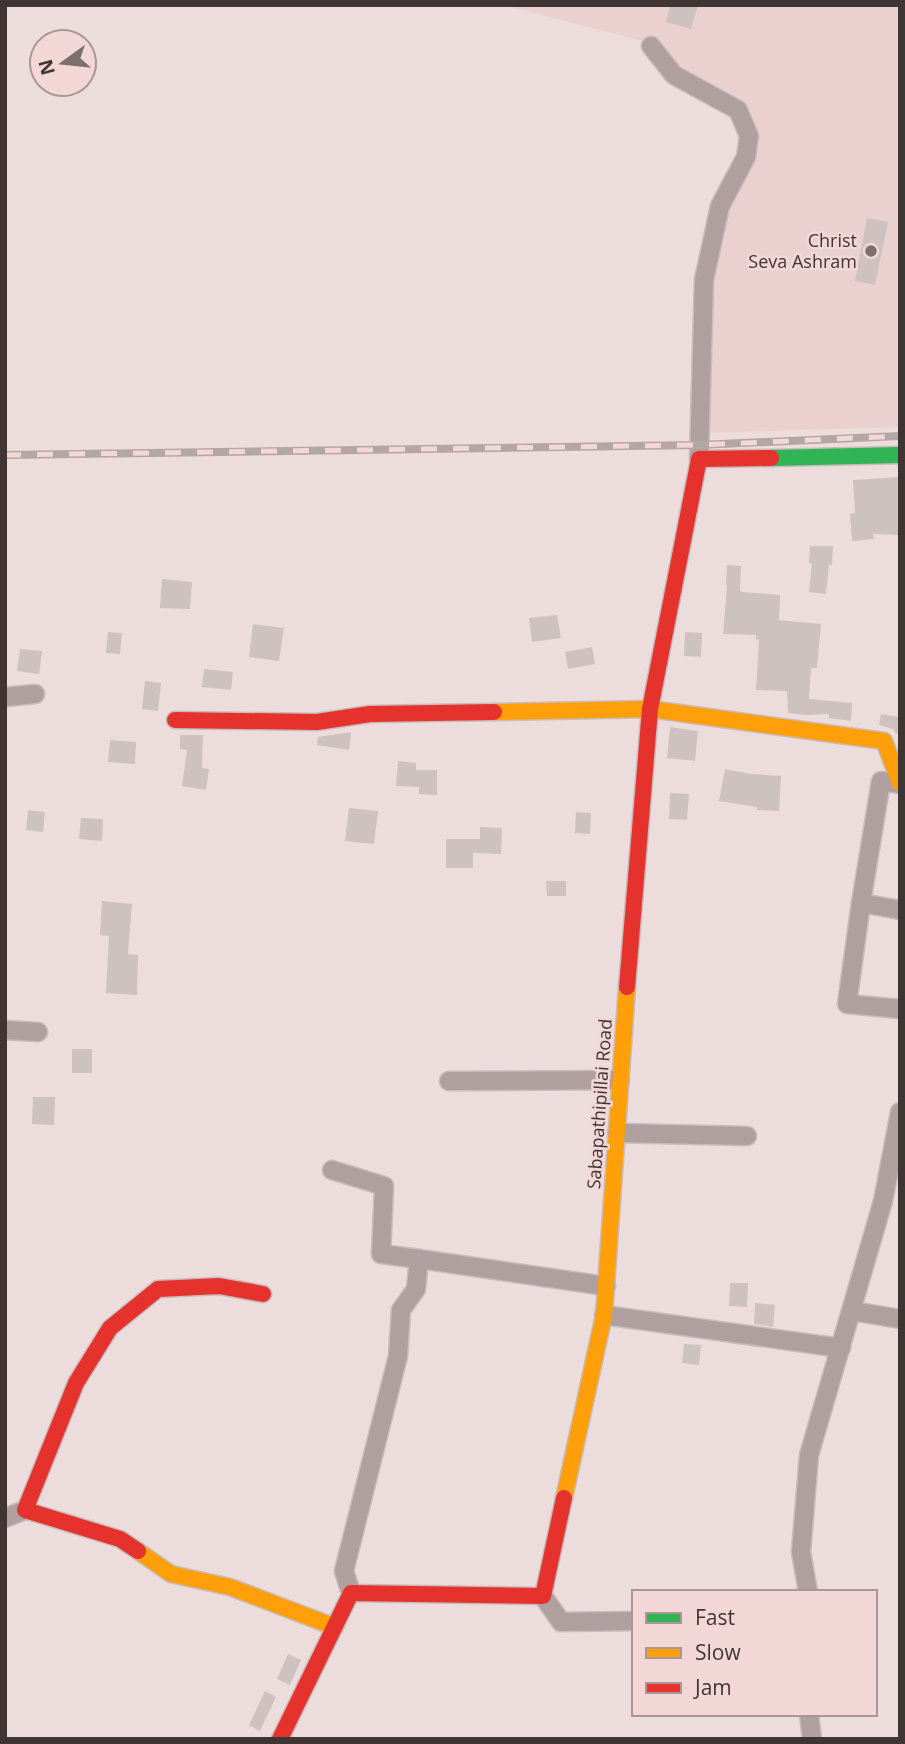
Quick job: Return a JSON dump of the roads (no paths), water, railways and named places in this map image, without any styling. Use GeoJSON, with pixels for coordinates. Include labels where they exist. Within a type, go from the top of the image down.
{"type":"FeatureCollection","features":[{"type":"Feature","properties":{"kind":"street"},"geometry":{"type":"LineString","coordinates":[[651,46],[674,75],[738,110],[749,136],[746,157],[720,206],[704,280],[699,460],[900,455]]}},
{"type":"Feature","properties":{"kind":"street","name":"Sabapathipillai Road"},"geometry":{"type":"LineString","coordinates":[[543,1596],[604,1315],[650,709],[699,460]]}},
{"type":"Feature","properties":{"kind":"street"},"geometry":{"type":"LineString","coordinates":[[5,697],[35,694]]}},
{"type":"Feature","properties":{"kind":"street"},"geometry":{"type":"LineString","coordinates":[[175,720],[317,722],[370,714],[650,709],[884,741],[900,783],[881,781],[848,1004],[900,1009]]}},
{"type":"Feature","properties":{"kind":"street"},"geometry":{"type":"LineString","coordinates":[[861,903],[900,911]]}},
{"type":"Feature","properties":{"kind":"street"},"geometry":{"type":"LineString","coordinates":[[5,1030],[38,1032]]}},
{"type":"Feature","properties":{"kind":"street"},"geometry":{"type":"LineString","coordinates":[[449,1081],[620,1080]]}},
{"type":"Feature","properties":{"kind":"street"},"geometry":{"type":"LineString","coordinates":[[808,1590],[801,1552],[809,1455],[883,1201],[900,1112]]}},
{"type":"Feature","properties":{"kind":"street"},"geometry":{"type":"LineString","coordinates":[[617,1133],[747,1136]]}},
{"type":"Feature","properties":{"kind":"street"},"geometry":{"type":"LineString","coordinates":[[332,1170],[384,1186],[381,1254],[606,1286]]}},
{"type":"Feature","properties":{"kind":"street"},"geometry":{"type":"LineString","coordinates":[[280,1739],[351,1593],[344,1571],[398,1356],[401,1310],[416,1289],[419,1259]]}},
{"type":"Feature","properties":{"kind":"street"},"geometry":{"type":"LineString","coordinates":[[24,1510],[76,1383],[110,1328],[158,1289],[219,1286],[264,1294]]}},
{"type":"Feature","properties":{"kind":"street"},"geometry":{"type":"LineString","coordinates":[[852,1311],[900,1319]]}},
{"type":"Feature","properties":{"kind":"street"},"geometry":{"type":"LineString","coordinates":[[604,1315],[841,1348]]}},
{"type":"Feature","properties":{"kind":"street"},"geometry":{"type":"LineString","coordinates":[[5,1518],[24,1510],[120,1539],[171,1574],[230,1587],[335,1627]]}},
{"type":"Feature","properties":{"kind":"street"},"geometry":{"type":"LineString","coordinates":[[351,1593],[543,1596],[561,1622],[632,1621]]}},
{"type":"Feature","properties":{"kind":"street"},"geometry":{"type":"LineString","coordinates":[[809,1716],[812,1739]]}},
{"type":"Feature","properties":{"kind":"railway"},"geometry":{"type":"LineString","coordinates":[[5,455],[699,445],[900,436]]}},
{"type":"Feature","properties":{"kind":"place","name":"Christ Seva Ashram"},"geometry":{"type":"Point","coordinates":[871,251]}}]}
